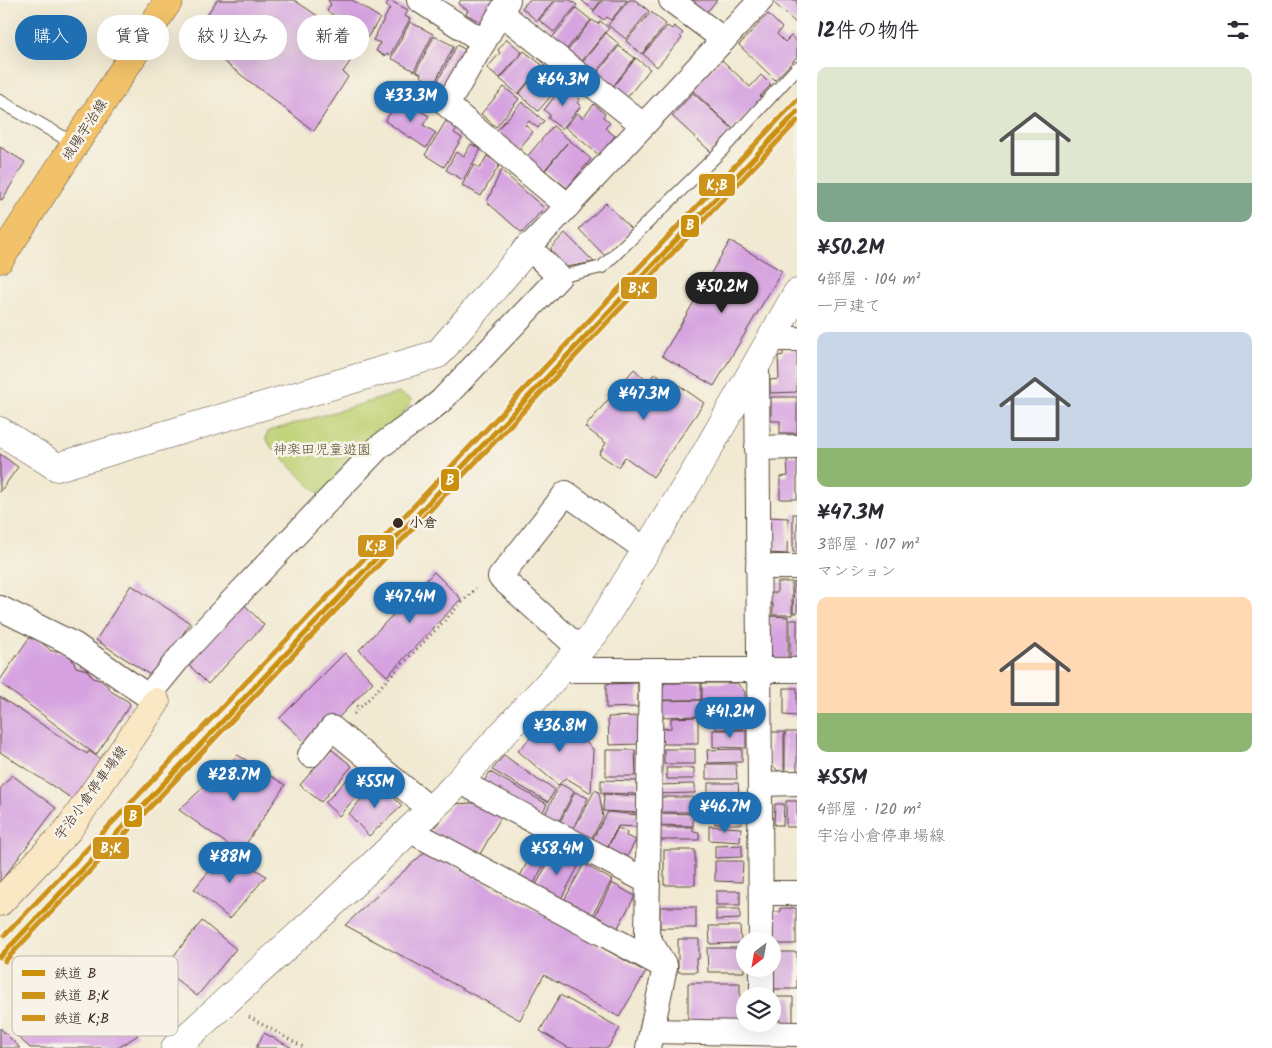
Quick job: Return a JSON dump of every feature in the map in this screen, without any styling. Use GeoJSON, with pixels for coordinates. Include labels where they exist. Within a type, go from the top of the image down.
{"type":"FeatureCollection","features":[{"type":"Feature","properties":{"kind":"main road","name":"城陽宇治線"},"geometry":{"type":"LineString","coordinates":[[0,259],[169,0]]}},
{"type":"Feature","properties":{"kind":"main road","name":"宇治小倉停車場線"},"geometry":{"type":"LineString","coordinates":[[0,902],[68,830],[152,699]]}},
{"type":"Feature","properties":{"kind":"street"},"geometry":{"type":"LineString","coordinates":[[419,0],[484,42]]}},
{"type":"Feature","properties":{"kind":"street"},"geometry":{"type":"LineString","coordinates":[[671,0],[724,40]]}},
{"type":"Feature","properties":{"kind":"street"},"geometry":{"type":"LineString","coordinates":[[0,431],[57,467],[438,354],[529,246],[761,0]]}},
{"type":"Feature","properties":{"kind":"street"},"geometry":{"type":"LineString","coordinates":[[568,206],[448,105],[505,6],[643,125]]}},
{"type":"Feature","properties":{"kind":"street"},"geometry":{"type":"LineString","coordinates":[[0,608],[75,646],[152,699],[184,652],[379,447],[441,401],[559,277],[529,246]]}},
{"type":"Feature","properties":{"kind":"street"},"geometry":{"type":"LineString","coordinates":[[175,1048],[325,911],[430,810],[594,634],[696,472],[756,366],[784,339],[797,293]]}},
{"type":"Feature","properties":{"kind":"street"},"geometry":{"type":"LineString","coordinates":[[756,366],[762,932]]}},
{"type":"Feature","properties":{"kind":"street"},"geometry":{"type":"LineString","coordinates":[[757,448],[797,447]]}},
{"type":"Feature","properties":{"kind":"street"},"geometry":{"type":"LineString","coordinates":[[580,649],[500,577],[566,493],[646,550]]}},
{"type":"Feature","properties":{"kind":"street"},"geometry":{"type":"LineString","coordinates":[[758,567],[797,567]]}},
{"type":"Feature","properties":{"kind":"street"},"geometry":{"type":"LineString","coordinates":[[560,670],[797,670]]}},
{"type":"Feature","properties":{"kind":"street"},"geometry":{"type":"LineString","coordinates":[[651,670],[648,936],[665,967],[650,1040],[797,1034]]}},
{"type":"Feature","properties":{"kind":"street"},"geometry":{"type":"LineString","coordinates":[[310,755],[332,728],[430,810]]}},
{"type":"Feature","properties":{"kind":"street"},"geometry":{"type":"LineString","coordinates":[[459,781],[648,882]]}},
{"type":"Feature","properties":{"kind":"street"},"geometry":{"type":"LineString","coordinates":[[760,784],[797,783]]}},
{"type":"Feature","properties":{"kind":"street"},"geometry":{"type":"LineString","coordinates":[[409,830],[665,967]]}},
{"type":"Feature","properties":{"kind":"street"},"geometry":{"type":"LineString","coordinates":[[761,893],[797,893]]}},
{"type":"Feature","properties":{"kind":"lane"},"geometry":{"type":"LineString","coordinates":[[559,277],[602,267],[722,150],[797,68]]}},
{"type":"Feature","properties":{"kind":"lane"},"geometry":{"type":"LineString","coordinates":[[0,101],[75,144]]}},
{"type":"Feature","properties":{"kind":"path"},"geometry":{"type":"LineString","coordinates":[[337,732],[486,578],[500,577]]}},
{"type":"Feature","properties":{"kind":"path"},"geometry":{"type":"LineString","coordinates":[[353,702],[359,708]]}},
{"type":"Feature","properties":{"kind":"path"},"geometry":{"type":"LineString","coordinates":[[224,1003],[305,1048]]}},
{"type":"Feature","properties":{"kind":"green space","name":"神楽田児童遊園"},"geometry":{"type":"Polygon","coordinates":[[[399,393],[412,400],[388,437],[325,501],[271,447],[266,438],[268,432],[272,430],[399,393]]]}},
{"type":"Feature","properties":{"kind":"building"},"geometry":{"type":"Polygon","coordinates":[[[217,0],[294,0],[316,15],[297,15],[297,60],[351,60],[343,72],[348,77],[314,131],[222,60],[287,60],[287,15],[207,15],[217,0]]]}},
{"type":"Feature","properties":{"kind":"building"},"geometry":{"type":"Polygon","coordinates":[[[352,0],[380,18],[369,35],[369,15],[333,15],[327,11],[331,4],[328,1],[352,0]]]}},
{"type":"Feature","properties":{"kind":"building"},"geometry":{"type":"Polygon","coordinates":[[[389,0],[408,10],[405,16],[410,19],[390,55],[387,53],[385,56],[376,51],[380,43],[373,40],[390,8],[386,6],[389,0]]]}},
{"type":"Feature","properties":{"kind":"building"},"geometry":{"type":"Polygon","coordinates":[[[461,0],[496,0],[482,23],[466,14],[468,10],[458,4],[461,0]]]}},
{"type":"Feature","properties":{"kind":"building"},"geometry":{"type":"Polygon","coordinates":[[[529,0],[554,0],[537,21],[522,8],[529,0]]]}},
{"type":"Feature","properties":{"kind":"building"},"geometry":{"type":"Polygon","coordinates":[[[556,0],[570,0],[577,5],[554,32],[539,20],[556,0]]]}},
{"type":"Feature","properties":{"kind":"building"},"geometry":{"type":"Polygon","coordinates":[[[581,0],[601,0],[594,10],[581,0]]]}},
{"type":"Feature","properties":{"kind":"building"},"geometry":{"type":"Polygon","coordinates":[[[603,0],[627,0],[611,20],[607,17],[604,20],[593,12],[603,0]]]}},
{"type":"Feature","properties":{"kind":"building"},"geometry":{"type":"Polygon","coordinates":[[[629,0],[635,0],[649,11],[626,39],[608,25],[629,0]]]}},
{"type":"Feature","properties":{"kind":"building"},"geometry":{"type":"Polygon","coordinates":[[[691,0],[717,0],[702,18],[687,5],[691,0]]]}},
{"type":"Feature","properties":{"kind":"building"},"geometry":{"type":"Polygon","coordinates":[[[775,0],[797,0],[797,24],[773,2],[775,0]]]}},
{"type":"Feature","properties":{"kind":"building"},"geometry":{"type":"Polygon","coordinates":[[[576,8],[591,20],[565,51],[551,39],[576,8]]]}},
{"type":"Feature","properties":{"kind":"building"},"geometry":{"type":"Polygon","coordinates":[[[651,12],[666,24],[642,54],[626,41],[651,12]]]}},
{"type":"Feature","properties":{"kind":"building"},"geometry":{"type":"Polygon","coordinates":[[[768,14],[782,28],[777,34],[785,42],[791,36],[797,42],[797,57],[775,80],[739,45],[768,14]]]}},
{"type":"Feature","properties":{"kind":"building"},"geometry":{"type":"Polygon","coordinates":[[[592,20],[598,24],[600,21],[609,28],[582,61],[568,50],[592,20]]]}},
{"type":"Feature","properties":{"kind":"building"},"geometry":{"type":"Polygon","coordinates":[[[410,22],[433,34],[414,71],[391,58],[410,22]]]}},
{"type":"Feature","properties":{"kind":"building"},"geometry":{"type":"Polygon","coordinates":[[[667,26],[672,29],[674,26],[683,33],[680,36],[682,38],[657,67],[643,54],[667,26]]]}},
{"type":"Feature","properties":{"kind":"building"},"geometry":{"type":"Polygon","coordinates":[[[606,33],[619,44],[594,75],[581,64],[606,33]]]}},
{"type":"Feature","properties":{"kind":"building"},"geometry":{"type":"Polygon","coordinates":[[[434,36],[454,46],[434,84],[420,76],[421,74],[416,71],[434,36]]]}},
{"type":"Feature","properties":{"kind":"building"},"geometry":{"type":"Polygon","coordinates":[[[507,39],[522,52],[500,78],[487,68],[500,53],[498,50],[507,39]]]}},
{"type":"Feature","properties":{"kind":"building"},"geometry":{"type":"Polygon","coordinates":[[[457,45],[466,50],[448,93],[435,86],[457,45]]]}},
{"type":"Feature","properties":{"kind":"building"},"geometry":{"type":"Polygon","coordinates":[[[619,46],[635,58],[611,89],[595,76],[619,46]]]}},
{"type":"Feature","properties":{"kind":"building"},"geometry":{"type":"Polygon","coordinates":[[[524,51],[542,65],[518,94],[500,79],[524,51]]]}},
{"type":"Feature","properties":{"kind":"building"},"geometry":{"type":"Polygon","coordinates":[[[636,58],[650,69],[625,100],[611,89],[636,58]]]}},
{"type":"Feature","properties":{"kind":"building"},"geometry":{"type":"Polygon","coordinates":[[[721,59],[750,87],[761,75],[771,85],[760,96],[762,98],[733,129],[692,90],[721,59]]]}},
{"type":"Feature","properties":{"kind":"building"},"geometry":{"type":"Polygon","coordinates":[[[544,65],[563,82],[538,111],[519,94],[544,65]]]}},
{"type":"Feature","properties":{"kind":"building"},"geometry":{"type":"Polygon","coordinates":[[[563,86],[580,99],[577,103],[581,106],[562,129],[548,118],[550,115],[544,110],[563,86]]]}},
{"type":"Feature","properties":{"kind":"building"},"geometry":{"type":"Polygon","coordinates":[[[504,87],[519,99],[496,127],[481,114],[504,87]]]}},
{"type":"Feature","properties":{"kind":"building"},"geometry":{"type":"Polygon","coordinates":[[[693,93],[733,129],[711,152],[672,116],[693,93]]]}},
{"type":"Feature","properties":{"kind":"building"},"geometry":{"type":"Polygon","coordinates":[[[398,101],[406,105],[407,103],[429,116],[423,125],[436,133],[426,148],[385,121],[398,101]]]}},
{"type":"Feature","properties":{"kind":"building"},"geometry":{"type":"Polygon","coordinates":[[[522,102],[544,121],[538,128],[529,121],[525,125],[533,132],[518,150],[496,131],[522,102]]]}},
{"type":"Feature","properties":{"kind":"building"},"geometry":{"type":"Polygon","coordinates":[[[594,104],[605,114],[603,117],[610,123],[605,128],[615,136],[599,155],[565,127],[577,113],[583,118],[594,104]]]}},
{"type":"Feature","properties":{"kind":"building"},"geometry":{"type":"Polygon","coordinates":[[[446,121],[457,128],[454,133],[462,138],[444,167],[425,155],[446,121]]]}},
{"type":"Feature","properties":{"kind":"building"},"geometry":{"type":"Polygon","coordinates":[[[553,126],[591,159],[567,188],[545,171],[567,143],[542,173],[525,159],[553,126]]]}},
{"type":"Feature","properties":{"kind":"building"},"geometry":{"type":"Polygon","coordinates":[[[471,144],[481,149],[463,180],[446,170],[456,152],[464,156],[471,144]]]}},
{"type":"Feature","properties":{"kind":"building"},"geometry":{"type":"Polygon","coordinates":[[[0,147],[25,162],[2,200],[0,199],[0,147]]]}},
{"type":"Feature","properties":{"kind":"building"},"geometry":{"type":"Polygon","coordinates":[[[487,156],[500,164],[481,196],[462,185],[474,165],[480,168],[487,156]]]}},
{"type":"Feature","properties":{"kind":"building"},"geometry":{"type":"Polygon","coordinates":[[[501,170],[544,208],[522,233],[487,202],[501,170]]]}},
{"type":"Feature","properties":{"kind":"building"},"geometry":{"type":"Polygon","coordinates":[[[606,203],[632,230],[605,256],[579,229],[606,203]]]}},
{"type":"Feature","properties":{"kind":"building"},"geometry":{"type":"Polygon","coordinates":[[[565,233],[594,262],[556,269],[551,248],[565,233]]]}},
{"type":"Feature","properties":{"kind":"building"},"geometry":{"type":"Polygon","coordinates":[[[730,241],[782,271],[714,386],[662,356],[730,241]]]}},
{"type":"Feature","properties":{"kind":"building"},"geometry":{"type":"Polygon","coordinates":[[[797,350],[797,392],[770,393],[770,380],[779,379],[778,356],[783,355],[783,351],[797,350]]]}},
{"type":"Feature","properties":{"kind":"building"},"geometry":{"type":"Polygon","coordinates":[[[634,369],[648,382],[655,373],[671,384],[673,381],[704,403],[653,477],[625,457],[618,467],[599,454],[606,443],[585,427],[634,369]]]}},
{"type":"Feature","properties":{"kind":"building"},"geometry":{"type":"Polygon","coordinates":[[[771,397],[797,397],[797,433],[780,433],[780,421],[771,421],[771,397]]]}},
{"type":"Feature","properties":{"kind":"building"},"geometry":{"type":"Polygon","coordinates":[[[0,454],[18,467],[0,492],[0,454]]]}},
{"type":"Feature","properties":{"kind":"building"},"geometry":{"type":"Polygon","coordinates":[[[787,456],[797,456],[797,499],[780,499],[780,477],[788,476],[787,456]]]}},
{"type":"Feature","properties":{"kind":"building"},"geometry":{"type":"Polygon","coordinates":[[[793,514],[797,514],[797,552],[793,552],[793,514]]]}},
{"type":"Feature","properties":{"kind":"building"},"geometry":{"type":"Polygon","coordinates":[[[768,517],[788,518],[787,554],[768,553],[768,517]]]}},
{"type":"Feature","properties":{"kind":"building"},"geometry":{"type":"Polygon","coordinates":[[[434,572],[461,599],[387,676],[359,650],[434,572]]]}},
{"type":"Feature","properties":{"kind":"building"},"geometry":{"type":"Polygon","coordinates":[[[777,582],[792,582],[792,615],[773,615],[773,604],[769,604],[769,593],[777,593],[777,582]]]}},
{"type":"Feature","properties":{"kind":"building"},"geometry":{"type":"Polygon","coordinates":[[[794,582],[797,582],[797,613],[793,613],[794,582]]]}},
{"type":"Feature","properties":{"kind":"building"},"geometry":{"type":"Polygon","coordinates":[[[131,585],[190,623],[155,678],[96,640],[131,585]]]}},
{"type":"Feature","properties":{"kind":"building"},"geometry":{"type":"Polygon","coordinates":[[[241,601],[264,625],[208,684],[184,660],[241,601]]]}},
{"type":"Feature","properties":{"kind":"building"},"geometry":{"type":"Polygon","coordinates":[[[770,616],[788,617],[788,660],[777,661],[769,653],[770,616]]]}},
{"type":"Feature","properties":{"kind":"building"},"geometry":{"type":"Polygon","coordinates":[[[790,620],[797,620],[797,657],[790,657],[790,620]]]}},
{"type":"Feature","properties":{"kind":"building"},"geometry":{"type":"Polygon","coordinates":[[[29,638],[39,640],[51,651],[60,651],[71,657],[76,667],[87,670],[93,678],[100,680],[112,692],[129,702],[130,705],[96,755],[0,683],[0,680],[29,638]]]}},
{"type":"Feature","properties":{"kind":"building"},"geometry":{"type":"Polygon","coordinates":[[[345,653],[373,682],[310,747],[280,718],[345,653]]]}},
{"type":"Feature","properties":{"kind":"building"},"geometry":{"type":"Polygon","coordinates":[[[638,683],[638,707],[606,708],[606,684],[638,683]]]}},
{"type":"Feature","properties":{"kind":"building"},"geometry":{"type":"Polygon","coordinates":[[[665,683],[701,683],[701,700],[659,700],[659,693],[665,683]]]}},
{"type":"Feature","properties":{"kind":"building"},"geometry":{"type":"Polygon","coordinates":[[[702,683],[737,683],[745,692],[745,699],[702,700],[702,683]]]}},
{"type":"Feature","properties":{"kind":"building"},"geometry":{"type":"Polygon","coordinates":[[[784,688],[797,688],[797,716],[784,715],[784,688]]]}},
{"type":"Feature","properties":{"kind":"building"},"geometry":{"type":"Polygon","coordinates":[[[0,697],[87,754],[89,751],[106,763],[79,803],[0,752],[0,697]]]}},
{"type":"Feature","properties":{"kind":"building"},"geometry":{"type":"Polygon","coordinates":[[[701,700],[701,716],[661,717],[660,701],[701,700]]]}},
{"type":"Feature","properties":{"kind":"building"},"geometry":{"type":"Polygon","coordinates":[[[554,712],[593,749],[591,793],[566,778],[558,785],[518,751],[554,712]]]}},
{"type":"Feature","properties":{"kind":"building"},"geometry":{"type":"Polygon","coordinates":[[[638,716],[638,744],[609,745],[608,717],[638,716]]]}},
{"type":"Feature","properties":{"kind":"building"},"geometry":{"type":"Polygon","coordinates":[[[698,717],[698,744],[660,744],[659,729],[671,728],[671,718],[698,717]]]}},
{"type":"Feature","properties":{"kind":"building"},"geometry":{"type":"Polygon","coordinates":[[[716,717],[744,717],[743,729],[716,729],[716,717]]]}},
{"type":"Feature","properties":{"kind":"building"},"geometry":{"type":"Polygon","coordinates":[[[713,730],[746,730],[746,748],[713,747],[713,730]]]}},
{"type":"Feature","properties":{"kind":"building"},"geometry":{"type":"Polygon","coordinates":[[[771,732],[784,732],[784,771],[778,771],[770,763],[771,732]]]}},
{"type":"Feature","properties":{"kind":"building"},"geometry":{"type":"Polygon","coordinates":[[[785,732],[797,732],[797,771],[785,771],[785,732]]]}},
{"type":"Feature","properties":{"kind":"building"},"geometry":{"type":"Polygon","coordinates":[[[331,749],[352,766],[321,802],[300,785],[331,749]]]}},
{"type":"Feature","properties":{"kind":"building"},"geometry":{"type":"Polygon","coordinates":[[[664,749],[695,749],[695,764],[664,764],[664,749]]]}},
{"type":"Feature","properties":{"kind":"building"},"geometry":{"type":"Polygon","coordinates":[[[742,749],[742,762],[708,763],[707,750],[742,749]]]}},
{"type":"Feature","properties":{"kind":"building"},"geometry":{"type":"Polygon","coordinates":[[[606,750],[635,750],[636,776],[606,776],[606,750]]]}},
{"type":"Feature","properties":{"kind":"building"},"geometry":{"type":"Polygon","coordinates":[[[238,755],[285,785],[240,853],[179,810],[238,755]]]}},
{"type":"Feature","properties":{"kind":"building"},"geometry":{"type":"Polygon","coordinates":[[[504,755],[542,783],[544,782],[555,790],[548,802],[492,770],[504,755]]]}},
{"type":"Feature","properties":{"kind":"building"},"geometry":{"type":"Polygon","coordinates":[[[706,764],[736,764],[737,779],[706,779],[706,764]]]}},
{"type":"Feature","properties":{"kind":"building"},"geometry":{"type":"Polygon","coordinates":[[[666,768],[694,768],[694,779],[667,779],[666,768]]]}},
{"type":"Feature","properties":{"kind":"building"},"geometry":{"type":"Polygon","coordinates":[[[490,772],[547,804],[538,821],[484,781],[490,772]]]}},
{"type":"Feature","properties":{"kind":"building"},"geometry":{"type":"Polygon","coordinates":[[[351,774],[365,787],[339,816],[325,803],[351,774]]]}},
{"type":"Feature","properties":{"kind":"building"},"geometry":{"type":"Polygon","coordinates":[[[12,775],[56,808],[0,882],[0,789],[12,775]]]}},
{"type":"Feature","properties":{"kind":"building"},"geometry":{"type":"Polygon","coordinates":[[[377,780],[402,806],[369,836],[349,814],[377,780]]]}},
{"type":"Feature","properties":{"kind":"building"},"geometry":{"type":"Polygon","coordinates":[[[601,780],[637,781],[637,794],[601,793],[601,780]]]}},
{"type":"Feature","properties":{"kind":"building"},"geometry":{"type":"Polygon","coordinates":[[[708,783],[738,783],[739,794],[708,794],[708,783]]]}},
{"type":"Feature","properties":{"kind":"building"},"geometry":{"type":"Polygon","coordinates":[[[560,784],[574,791],[556,827],[542,820],[560,784]]]}},
{"type":"Feature","properties":{"kind":"building"},"geometry":{"type":"Polygon","coordinates":[[[695,784],[695,793],[657,794],[657,785],[695,784]]]}},
{"type":"Feature","properties":{"kind":"building"},"geometry":{"type":"Polygon","coordinates":[[[595,790],[599,792],[603,817],[589,843],[571,834],[595,790]]]}},
{"type":"Feature","properties":{"kind":"building"},"geometry":{"type":"Polygon","coordinates":[[[575,792],[588,798],[570,834],[557,828],[575,792]]]}},
{"type":"Feature","properties":{"kind":"building"},"geometry":{"type":"Polygon","coordinates":[[[604,794],[639,796],[639,813],[603,811],[604,794]]]}},
{"type":"Feature","properties":{"kind":"building"},"geometry":{"type":"Polygon","coordinates":[[[660,797],[693,797],[693,812],[660,812],[660,797]]]}},
{"type":"Feature","properties":{"kind":"building"},"geometry":{"type":"Polygon","coordinates":[[[742,798],[742,811],[708,811],[708,799],[742,798]]]}},
{"type":"Feature","properties":{"kind":"building"},"geometry":{"type":"Polygon","coordinates":[[[786,801],[797,801],[797,827],[786,827],[786,801]]]}},
{"type":"Feature","properties":{"kind":"building"},"geometry":{"type":"Polygon","coordinates":[[[474,803],[501,817],[479,856],[431,832],[453,804],[474,803]]]}},
{"type":"Feature","properties":{"kind":"building"},"geometry":{"type":"Polygon","coordinates":[[[775,804],[784,804],[783,825],[774,825],[775,804]]]}},
{"type":"Feature","properties":{"kind":"building"},"geometry":{"type":"Polygon","coordinates":[[[608,812],[638,815],[637,827],[618,826],[604,853],[589,845],[608,812]]]}},
{"type":"Feature","properties":{"kind":"building"},"geometry":{"type":"Polygon","coordinates":[[[659,813],[693,814],[693,826],[658,825],[659,813]]]}},
{"type":"Feature","properties":{"kind":"building"},"geometry":{"type":"Polygon","coordinates":[[[715,813],[742,813],[742,824],[715,824],[715,813]]]}},
{"type":"Feature","properties":{"kind":"building"},"geometry":{"type":"Polygon","coordinates":[[[709,826],[741,828],[740,842],[709,840],[709,826]]]}},
{"type":"Feature","properties":{"kind":"building"},"geometry":{"type":"Polygon","coordinates":[[[657,827],[693,827],[693,831],[699,832],[699,840],[657,840],[657,827]]]}},
{"type":"Feature","properties":{"kind":"building"},"geometry":{"type":"Polygon","coordinates":[[[618,828],[627,832],[626,836],[636,840],[624,862],[605,852],[618,828]]]}},
{"type":"Feature","properties":{"kind":"building"},"geometry":{"type":"Polygon","coordinates":[[[538,842],[552,849],[533,885],[519,878],[538,842]]]}},
{"type":"Feature","properties":{"kind":"building"},"geometry":{"type":"Polygon","coordinates":[[[742,845],[742,857],[715,858],[715,846],[742,845]]]}},
{"type":"Feature","properties":{"kind":"building"},"geometry":{"type":"Polygon","coordinates":[[[227,850],[266,876],[230,919],[194,889],[227,850]]]}},
{"type":"Feature","properties":{"kind":"building"},"geometry":{"type":"Polygon","coordinates":[[[427,850],[646,972],[619,1017],[544,975],[520,1020],[345,925],[427,850]]]}},
{"type":"Feature","properties":{"kind":"building"},"geometry":{"type":"Polygon","coordinates":[[[664,850],[695,850],[695,885],[664,885],[664,850]]]}},
{"type":"Feature","properties":{"kind":"building"},"geometry":{"type":"Polygon","coordinates":[[[554,851],[579,865],[560,901],[535,887],[554,851]]]}},
{"type":"Feature","properties":{"kind":"building"},"geometry":{"type":"Polygon","coordinates":[[[715,861],[743,861],[742,882],[715,881],[715,861]]]}},
{"type":"Feature","properties":{"kind":"building"},"geometry":{"type":"Polygon","coordinates":[[[584,864],[612,880],[590,919],[562,904],[584,864]]]}},
{"type":"Feature","properties":{"kind":"building"},"geometry":{"type":"Polygon","coordinates":[[[612,883],[635,896],[616,931],[593,919],[612,883]]]}},
{"type":"Feature","properties":{"kind":"building"},"geometry":{"type":"Polygon","coordinates":[[[716,891],[740,891],[740,905],[716,905],[716,891]]]}},
{"type":"Feature","properties":{"kind":"building"},"geometry":{"type":"Polygon","coordinates":[[[660,907],[696,907],[696,928],[660,928],[660,907]]]}},
{"type":"Feature","properties":{"kind":"building"},"geometry":{"type":"Polygon","coordinates":[[[780,908],[796,908],[796,944],[781,944],[781,932],[772,932],[771,912],[780,912],[780,908]]]}},
{"type":"Feature","properties":{"kind":"building"},"geometry":{"type":"Polygon","coordinates":[[[716,909],[740,909],[740,919],[716,920],[716,909]]]}},
{"type":"Feature","properties":{"kind":"building"},"geometry":{"type":"Polygon","coordinates":[[[202,921],[236,949],[197,996],[178,981],[178,956],[174,956],[202,921]]]}},
{"type":"Feature","properties":{"kind":"building"},"geometry":{"type":"Polygon","coordinates":[[[709,926],[740,926],[740,932],[736,932],[736,943],[710,944],[709,926]]]}},
{"type":"Feature","properties":{"kind":"building"},"geometry":{"type":"Polygon","coordinates":[[[678,939],[699,939],[699,959],[696,959],[697,972],[678,972],[678,939]]]}},
{"type":"Feature","properties":{"kind":"building"},"geometry":{"type":"Polygon","coordinates":[[[707,948],[736,948],[736,972],[708,972],[707,948]]]}},
{"type":"Feature","properties":{"kind":"building"},"geometry":{"type":"Polygon","coordinates":[[[781,952],[797,952],[797,989],[772,987],[772,978],[781,978],[781,952]]]}},
{"type":"Feature","properties":{"kind":"building"},"geometry":{"type":"Polygon","coordinates":[[[688,983],[740,983],[740,987],[736,987],[736,1022],[688,1021],[688,983]]]}},
{"type":"Feature","properties":{"kind":"building"},"geometry":{"type":"Polygon","coordinates":[[[560,995],[620,1028],[608,1048],[569,1048],[540,1031],[560,995]]]}},
{"type":"Feature","properties":{"kind":"building"},"geometry":{"type":"Polygon","coordinates":[[[781,997],[793,997],[793,1026],[781,1026],[781,997]]]}},
{"type":"Feature","properties":{"kind":"building"},"geometry":{"type":"Polygon","coordinates":[[[0,1028],[20,1048],[0,1048],[0,1028]]]}},
{"type":"Feature","properties":{"kind":"building"},"geometry":{"type":"Polygon","coordinates":[[[264,1033],[292,1048],[256,1048],[264,1033]]]}},
{"type":"Feature","properties":{"kind":"building"},"geometry":{"type":"Polygon","coordinates":[[[17,1036],[136,1036],[118,1048],[30,1048],[17,1036]]]}},
{"type":"Feature","properties":{"kind":"rail line","name":"K;B"},"geometry":{"type":"LineString","coordinates":[[5,935],[398,523],[797,100]]}},
{"type":"Feature","properties":{"kind":"rail line","name":"B"},"geometry":{"type":"LineString","coordinates":[[0,957],[797,112]]}},
{"type":"Feature","properties":{"kind":"rail line","name":"B;K"},"geometry":{"type":"LineString","coordinates":[[5,961],[797,121]]}},
{"type":"Feature","properties":{"kind":"place","name":"小倉"},"geometry":{"type":"Point","coordinates":[398,523]}}]}
